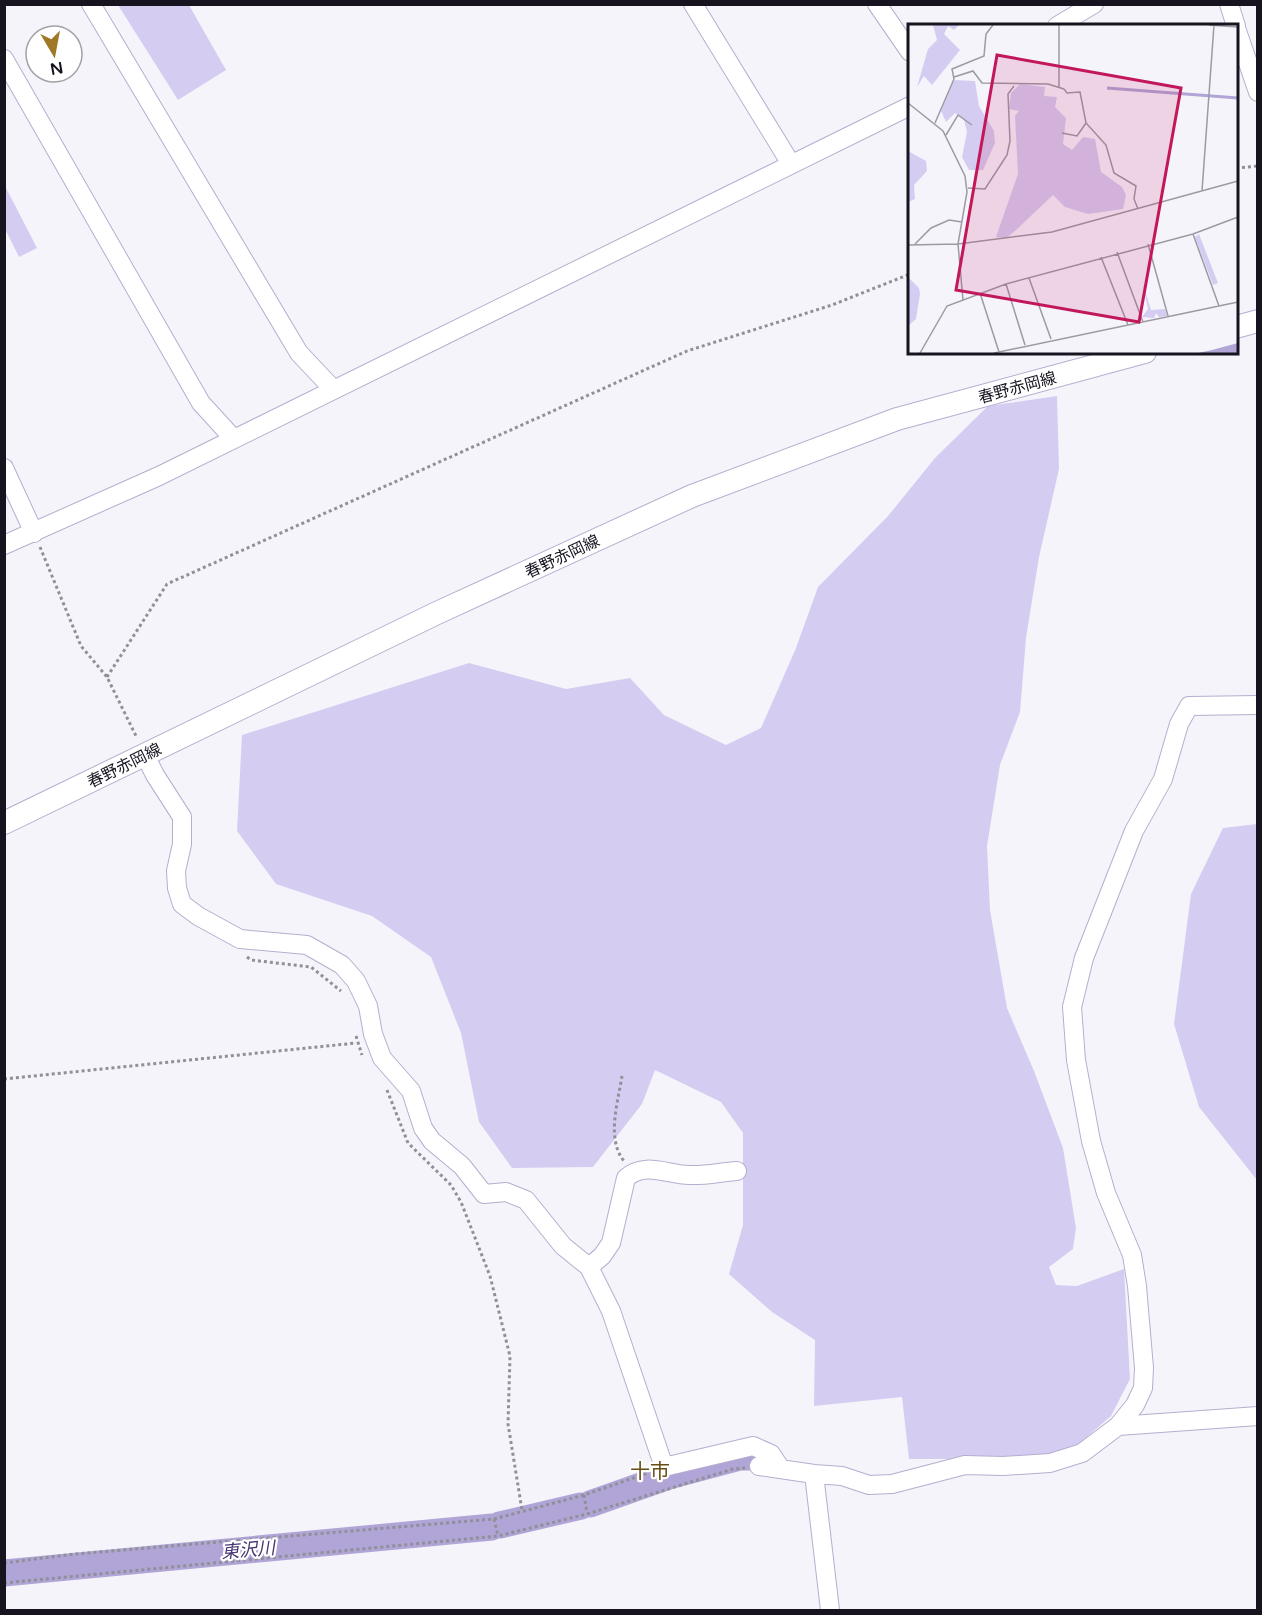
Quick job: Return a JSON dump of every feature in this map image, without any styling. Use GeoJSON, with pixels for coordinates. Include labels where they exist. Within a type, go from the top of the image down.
{"type":"FeatureCollection","features":[{"type":"Feature","properties":{"kind":"main road"},"geometry":{"type":"LineString","coordinates":[[1238,326],[1257,321]]}},
{"type":"Feature","properties":{"kind":"main road","name":"春野赤岡線"},"geometry":{"type":"LineString","coordinates":[[4,823],[437,613],[692,496],[897,419],[1138,354]]}},
{"type":"Feature","properties":{"kind":"street"},"geometry":{"type":"LineString","coordinates":[[91,4],[299,353],[333,390]]}},
{"type":"Feature","properties":{"kind":"street"},"geometry":{"type":"LineString","coordinates":[[693,4],[790,164]]}},
{"type":"Feature","properties":{"kind":"street"},"geometry":{"type":"LineString","coordinates":[[877,4],[908,50]]}},
{"type":"Feature","properties":{"kind":"street"},"geometry":{"type":"LineString","coordinates":[[1060,24],[1094,4]]}},
{"type":"Feature","properties":{"kind":"street"},"geometry":{"type":"LineString","coordinates":[[1229,4],[1235,24]]}},
{"type":"Feature","properties":{"kind":"street"},"geometry":{"type":"LineString","coordinates":[[1238,33],[1257,92]]}},
{"type":"Feature","properties":{"kind":"street"},"geometry":{"type":"LineString","coordinates":[[4,58],[201,403],[233,438]]}},
{"type":"Feature","properties":{"kind":"street"},"geometry":{"type":"LineString","coordinates":[[4,545],[159,476],[908,106]]}},
{"type":"Feature","properties":{"kind":"street"},"geometry":{"type":"LineString","coordinates":[[4,468],[34,533]]}},
{"type":"Feature","properties":{"kind":"street"},"geometry":{"type":"LineString","coordinates":[[759,1466],[842,1476],[869,1485],[892,1484],[965,1466],[1050,1462],[1082,1453],[1118,1426],[1135,1405],[1143,1388],[1144,1368],[1137,1286],[1132,1255],[1106,1193],[1091,1141],[1076,1060],[1072,1007],[1084,958],[1134,831],[1163,779],[1179,724],[1189,706],[1257,705]]}},
{"type":"Feature","properties":{"kind":"street"},"geometry":{"type":"LineString","coordinates":[[145,755],[155,775],[182,816],[182,844],[176,871],[177,888],[182,904],[198,916],[240,939],[308,945],[342,965],[356,981],[368,1006],[373,1034],[382,1058],[411,1090],[423,1128],[432,1141],[462,1166],[484,1194],[506,1192],[526,1200],[563,1246],[589,1267],[611,1311],[664,1467],[753,1446],[771,1454],[781,1468]]}},
{"type":"Feature","properties":{"kind":"street"},"geometry":{"type":"LineString","coordinates":[[589,1267],[602,1256],[611,1243],[626,1178],[633,1171],[657,1169],[689,1176],[737,1171]]}},
{"type":"Feature","properties":{"kind":"street"},"geometry":{"type":"LineString","coordinates":[[1118,1426],[1257,1416]]}},
{"type":"Feature","properties":{"kind":"street"},"geometry":{"type":"LineString","coordinates":[[814,1474],[830,1611]]}},
{"type":"Feature","properties":{"kind":"path"},"geometry":{"type":"LineString","coordinates":[[1238,168],[1257,166]]}},
{"type":"Feature","properties":{"kind":"path"},"geometry":{"type":"LineString","coordinates":[[107,677],[167,584],[687,351],[832,305],[908,274]]}},
{"type":"Feature","properties":{"kind":"path"},"geometry":{"type":"LineString","coordinates":[[34,533],[81,646],[107,677],[145,755]]}},
{"type":"Feature","properties":{"kind":"path"},"geometry":{"type":"LineString","coordinates":[[240,939],[241,950],[250,960],[312,967],[343,992]]}},
{"type":"Feature","properties":{"kind":"path"},"geometry":{"type":"LineString","coordinates":[[355,1032],[356,1043],[366,1061]]}},
{"type":"Feature","properties":{"kind":"path"},"geometry":{"type":"LineString","coordinates":[[4,1079],[356,1043]]}},
{"type":"Feature","properties":{"kind":"path"},"geometry":{"type":"LineString","coordinates":[[622,1076],[615,1143],[617,1153],[633,1171]]}},
{"type":"Feature","properties":{"kind":"path"},"geometry":{"type":"LineString","coordinates":[[384,1086],[390,1094],[408,1143],[451,1185],[461,1202],[490,1276],[510,1356],[508,1424],[522,1510]]}},
{"type":"Feature","properties":{"kind":"path"},"geometry":{"type":"LineString","coordinates":[[4,1583],[498,1536],[587,1514],[733,1469],[759,1466]]}},
{"type":"Feature","properties":{"kind":"path"},"geometry":{"type":"LineString","coordinates":[[4,1563],[87,1553],[494,1519],[584,1494],[664,1467]]}},
{"type":"Feature","properties":{"kind":"path"},"geometry":{"type":"LineString","coordinates":[[584,1494],[587,1514]]}},
{"type":"Feature","properties":{"kind":"path"},"geometry":{"type":"LineString","coordinates":[[494,1519],[498,1536]]}},
{"type":"Feature","properties":{"kind":"shaded area"},"geometry":{"type":"Polygon","coordinates":[[[118,5],[189,5],[226,70],[178,100],[118,5]]]}},
{"type":"Feature","properties":{"kind":"shaded area"},"geometry":{"type":"Polygon","coordinates":[[[5,186],[37,248],[19,257],[5,229],[5,186]]]}},
{"type":"Feature","properties":{"kind":"shaded area"},"geometry":{"type":"Polygon","coordinates":[[[1057,396],[1059,469],[1039,557],[1026,638],[1020,712],[1000,765],[987,846],[990,910],[1007,1008],[1063,1148],[1076,1228],[1073,1249],[1049,1267],[1056,1285],[1077,1286],[1124,1269],[1130,1379],[1111,1416],[1074,1448],[1031,1459],[909,1459],[902,1397],[814,1406],[815,1340],[772,1312],[729,1274],[743,1225],[743,1133],[721,1102],[655,1070],[642,1104],[593,1167],[512,1168],[479,1122],[461,1033],[431,957],[372,916],[276,884],[237,831],[242,735],[469,663],[566,689],[630,678],[664,715],[726,745],[761,728],[796,648],[818,587],[888,516],[935,458],[988,406],[1057,396]]]}},
{"type":"Feature","properties":{"kind":"shaded area"},"geometry":{"type":"Polygon","coordinates":[[[1258,824],[1257,1180],[1199,1107],[1174,1024],[1191,894],[1223,828],[1258,824]]]}},
{"type":"Feature","properties":{"kind":"waterway","name":"東沢川"},"geometry":{"type":"LineString","coordinates":[[590,1504],[669,1476],[740,1457],[764,1457]]}},
{"type":"Feature","properties":{"kind":"waterway","name":"東沢川"},"geometry":{"type":"LineString","coordinates":[[500,1525],[581,1506]]}},
{"type":"Feature","properties":{"kind":"waterway","name":"東沢川"},"geometry":{"type":"LineString","coordinates":[[4,1573],[492,1527]]}},
{"type":"Feature","properties":{"kind":"district","name":"十市"},"geometry":{"type":"Point","coordinates":[650,1471]}}]}
